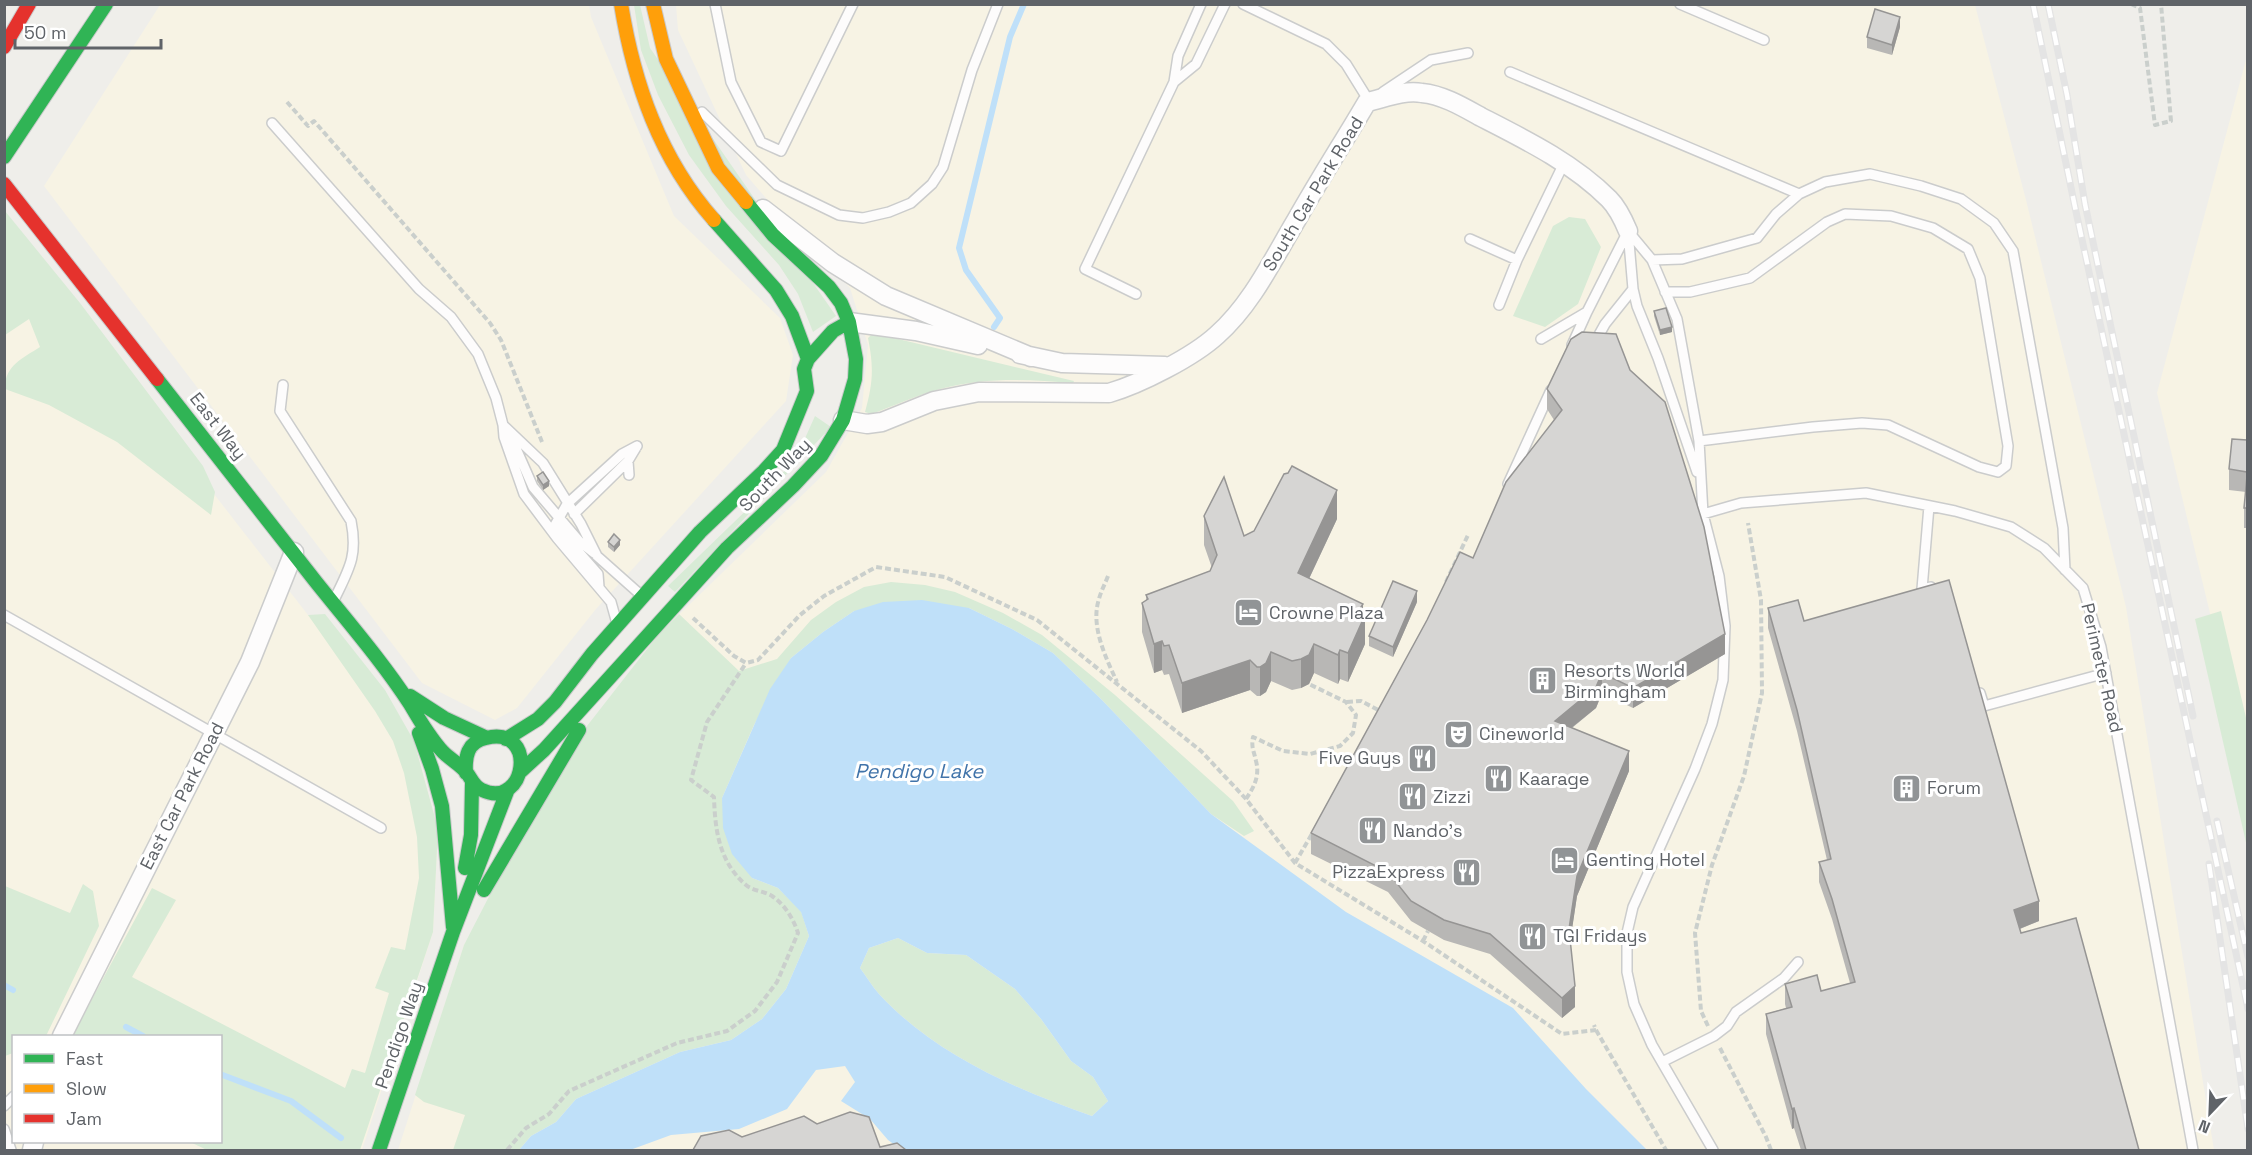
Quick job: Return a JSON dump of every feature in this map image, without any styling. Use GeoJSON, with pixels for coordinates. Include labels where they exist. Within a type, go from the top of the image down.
{"type":"FeatureCollection","features":[{"type":"Feature","properties":{"kind":"main road"},"geometry":{"type":"LineString","coordinates":[[4,47],[29,4]]}},
{"type":"Feature","properties":{"kind":"main road"},"geometry":{"type":"LineString","coordinates":[[4,157],[106,4]]}},
{"type":"Feature","properties":{"kind":"main road","name":"South Way"},"geometry":{"type":"LineString","coordinates":[[522,771],[613,675],[641,641],[646,611],[700,532],[783,450],[807,391],[804,369],[808,358],[785,303],[745,253],[702,207],[670,161],[657,135],[638,86],[621,4]]}},
{"type":"Feature","properties":{"kind":"main road","name":"South Way"},"geometry":{"type":"LineString","coordinates":[[506,739],[538,719],[617,627],[646,611],[727,548],[793,486],[821,456],[831,412],[852,396],[856,359],[849,322],[841,303],[829,286],[773,235],[718,168],[666,59],[653,4]]}},
{"type":"Feature","properties":{"kind":"main road","name":"East Way"},"geometry":{"type":"LineString","coordinates":[[4,184],[402,690],[443,752],[469,778]]}},
{"type":"Feature","properties":{"kind":"main road"},"geometry":{"type":"LineString","coordinates":[[808,358],[833,331],[849,322]]}},
{"type":"Feature","properties":{"kind":"main road"},"geometry":{"type":"LineString","coordinates":[[807,391],[831,412]]}},
{"type":"Feature","properties":{"kind":"main road"},"geometry":{"type":"LineString","coordinates":[[453,932],[474,909],[517,832],[613,675]]}},
{"type":"Feature","properties":{"kind":"main road"},"geometry":{"type":"LineString","coordinates":[[402,690],[424,744],[438,788],[445,830],[447,884],[453,932]]}},
{"type":"Feature","properties":{"kind":"main road","name":"East Way"},"geometry":{"type":"LineString","coordinates":[[402,690],[444,718],[485,737]]}},
{"type":"Feature","properties":{"kind":"main road"},"geometry":{"type":"LineString","coordinates":[[496,736],[506,739],[520,752],[522,771],[517,781],[508,789],[489,793],[480,789],[469,778],[465,758],[472,745],[485,737],[496,736]]}},
{"type":"Feature","properties":{"kind":"main road","name":"Pendigo Way"},"geometry":{"type":"LineString","coordinates":[[453,932],[471,835],[469,778]]}},
{"type":"Feature","properties":{"kind":"main road","name":"Pendigo Way"},"geometry":{"type":"LineString","coordinates":[[379,1150],[453,932],[508,789]]}},
{"type":"Feature","properties":{"kind":"street","name":"South Car Park Road"},"geometry":{"type":"LineString","coordinates":[[831,412],[867,424],[882,422],[934,401],[979,392],[1109,393],[1127,388],[1192,353],[1215,337],[1237,314],[1260,283],[1367,102],[1405,92],[1431,94],[1462,107],[1564,163],[1611,200],[1623,218],[1628,231]]}},
{"type":"Feature","properties":{"kind":"street","name":"South Car Park Road"},"geometry":{"type":"LineString","coordinates":[[728,182],[833,263],[886,296],[1031,357]]}},
{"type":"Feature","properties":{"kind":"street","name":"South Car Park Road"},"geometry":{"type":"LineString","coordinates":[[849,322],[916,331],[1062,363],[1167,366]]}},
{"type":"Feature","properties":{"kind":"street","name":"East Car Park Road"},"geometry":{"type":"LineString","coordinates":[[62,1035],[250,662],[294,552]]}},
{"type":"Feature","properties":{"kind":"lane"},"geometry":{"type":"LineString","coordinates":[[715,4],[729,73],[736,93],[761,142],[781,151],[853,4]]}},
{"type":"Feature","properties":{"kind":"lane"},"geometry":{"type":"LineString","coordinates":[[680,91],[777,185],[839,215],[863,218],[889,212],[911,203],[932,184],[943,167],[972,70],[998,4]]}},
{"type":"Feature","properties":{"kind":"lane"},"geometry":{"type":"LineString","coordinates":[[1136,294],[1085,270],[1174,82],[1178,56],[1201,4]]}},
{"type":"Feature","properties":{"kind":"lane"},"geometry":{"type":"LineString","coordinates":[[1174,82],[1196,64],[1226,4]]}},
{"type":"Feature","properties":{"kind":"lane"},"geometry":{"type":"LineString","coordinates":[[1243,4],[1326,44],[1346,64],[1367,102],[1431,60],[1468,53]]}},
{"type":"Feature","properties":{"kind":"lane"},"geometry":{"type":"LineString","coordinates":[[1680,4],[1764,40]]}},
{"type":"Feature","properties":{"kind":"lane"},"geometry":{"type":"LineString","coordinates":[[1510,72],[1799,194]]}},
{"type":"Feature","properties":{"kind":"lane"},"geometry":{"type":"LineString","coordinates":[[272,123],[418,289],[451,317],[478,354],[496,398],[504,437],[524,494],[557,538],[612,602],[617,627]]}},
{"type":"Feature","properties":{"kind":"lane"},"geometry":{"type":"LineString","coordinates":[[1498,305],[1564,163]]}},
{"type":"Feature","properties":{"kind":"lane"},"geometry":{"type":"LineString","coordinates":[[1652,260],[1682,259],[1756,238],[1776,214],[1799,194],[1825,182],[1869,174],[1921,186],[1960,200],[1994,223],[2013,251],[2063,528],[2066,570]]}},
{"type":"Feature","properties":{"kind":"lane"},"geometry":{"type":"LineString","coordinates":[[1665,292],[1690,292],[1750,278],[1827,222],[1845,214],[1892,216],[1933,228],[1968,249],[1980,278],[2008,446],[2006,466],[1998,472],[1979,467],[1888,424],[1862,423],[1813,427],[1699,441]]}},
{"type":"Feature","properties":{"kind":"lane"},"geometry":{"type":"LineString","coordinates":[[1628,231],[1633,289],[1701,483],[1703,514],[1719,576],[1725,626],[1723,680],[1712,724],[1695,769],[1633,907],[1627,941],[1627,972],[1634,1004],[1652,1045],[1713,1150]]}},
{"type":"Feature","properties":{"kind":"lane"},"geometry":{"type":"LineString","coordinates":[[1568,354],[1628,231]]}},
{"type":"Feature","properties":{"kind":"lane","name":"South Car Park Road"},"geometry":{"type":"LineString","coordinates":[[1628,231],[1652,260],[1677,320],[1699,441],[1701,483]]}},
{"type":"Feature","properties":{"kind":"lane"},"geometry":{"type":"LineString","coordinates":[[1470,239],[1517,260]]}},
{"type":"Feature","properties":{"kind":"lane"},"geometry":{"type":"LineString","coordinates":[[1590,352],[1605,324],[1633,289]]}},
{"type":"Feature","properties":{"kind":"lane"},"geometry":{"type":"LineString","coordinates":[[1541,339],[1587,312]]}},
{"type":"Feature","properties":{"kind":"lane"},"geometry":{"type":"LineString","coordinates":[[283,385],[280,411],[351,521],[355,542],[351,566],[333,602]]}},
{"type":"Feature","properties":{"kind":"lane"},"geometry":{"type":"LineString","coordinates":[[1505,491],[1553,386]]}},
{"type":"Feature","properties":{"kind":"lane"},"geometry":{"type":"LineString","coordinates":[[503,425],[543,463],[597,555]]}},
{"type":"Feature","properties":{"kind":"lane"},"geometry":{"type":"LineString","coordinates":[[503,425],[517,447],[533,487],[579,541],[597,555],[646,611]]}},
{"type":"Feature","properties":{"kind":"lane"},"geometry":{"type":"LineString","coordinates":[[574,514],[628,461],[637,446],[622,454],[567,504],[555,525],[598,574],[599,587]]}},
{"type":"Feature","properties":{"kind":"lane"},"geometry":{"type":"LineString","coordinates":[[628,461],[629,475]]}},
{"type":"Feature","properties":{"kind":"lane","name":"Perimeter Road"},"geometry":{"type":"LineString","coordinates":[[1703,514],[1741,503],[1866,493],[2011,527],[2044,548],[2083,588],[2101,647],[2193,1150]]}},
{"type":"Feature","properties":{"kind":"lane"},"geometry":{"type":"LineString","coordinates":[[1929,506],[1922,589],[1940,586]]}},
{"type":"Feature","properties":{"kind":"lane"},"geometry":{"type":"LineString","coordinates":[[4,615],[381,828]]}},
{"type":"Feature","properties":{"kind":"lane"},"geometry":{"type":"LineString","coordinates":[[1978,684],[1984,706],[2106,673]]}},
{"type":"Feature","properties":{"kind":"lane"},"geometry":{"type":"LineString","coordinates":[[1662,1062],[1714,1036],[1728,1026],[1736,1012],[1784,978],[1798,962]]}},
{"type":"Feature","properties":{"kind":"lane"},"geometry":{"type":"LineString","coordinates":[[4,1129],[11,1150]]}},
{"type":"Feature","properties":{"kind":"path"},"geometry":{"type":"LineString","coordinates":[[2131,4],[2140,8],[2155,125],[2171,121],[2161,4]]}},
{"type":"Feature","properties":{"kind":"path"},"geometry":{"type":"LineString","coordinates":[[1748,523],[1761,600],[1762,693],[1744,776],[1712,865],[1695,933],[1701,1011],[1771,1150]]}},
{"type":"Feature","properties":{"kind":"path"},"geometry":{"type":"LineString","coordinates":[[1443,587],[1468,535]]}},
{"type":"Feature","properties":{"kind":"path"},"geometry":{"type":"LineString","coordinates":[[1108,576],[1098,601],[1097,627],[1106,659],[1119,686]]}},
{"type":"Feature","properties":{"kind":"path"},"geometry":{"type":"LineString","coordinates":[[507,1150],[526,1128],[549,1114],[569,1091],[677,1043],[727,1031],[755,1011],[777,982],[798,933],[792,916],[772,896],[747,886],[724,859],[715,828],[714,797],[691,780],[707,722],[746,663]]}},
{"type":"Feature","properties":{"kind":"path"},"geometry":{"type":"LineString","coordinates":[[1309,684],[1346,702],[1356,715],[1353,733],[1340,746],[1310,754],[1283,751],[1253,737],[1251,747],[1258,773],[1254,787],[1246,799],[1295,862],[1423,941],[1562,1034],[1595,1028],[1666,1150]]}},
{"type":"Feature","properties":{"kind":"path"},"geometry":{"type":"LineString","coordinates":[[1346,702],[1361,701],[1383,712]]}},
{"type":"Feature","properties":{"kind":"path"},"geometry":{"type":"LineString","coordinates":[[1377,722],[1388,702]]}},
{"type":"Feature","properties":{"kind":"path"},"geometry":{"type":"LineString","coordinates":[[1295,862],[1319,822]]}},
{"type":"Feature","properties":{"kind":"path"},"geometry":{"type":"LineString","coordinates":[[1423,941],[1428,931]]}},
{"type":"Feature","properties":{"kind":"shaded area"},"geometry":{"type":"Polygon","coordinates":[[[160,5],[589,5],[591,17],[674,216],[780,318],[793,355],[786,401],[596,609],[517,708],[495,720],[422,683],[44,186],[160,5]]]}},
{"type":"Feature","properties":{"kind":"shaded area"},"geometry":{"type":"Polygon","coordinates":[[[676,5],[1975,5],[2026,200],[2126,607],[2214,1150],[398,1150],[464,945],[658,635],[826,472],[862,408],[868,345],[850,288],[797,234],[746,175],[678,30],[676,5]]]}},
{"type":"Feature","properties":{"kind":"shaded area"},"geometry":{"type":"Polygon","coordinates":[[[2247,56],[2247,767],[2157,393],[2247,56]]]}},
{"type":"Feature","properties":{"kind":"shaded area"},"geometry":{"type":"Polygon","coordinates":[[[18,242],[417,752],[438,829],[433,932],[362,1150],[5,1150],[4,262],[18,242]]]}},
{"type":"Feature","properties":{"kind":"green space"},"geometry":{"type":"Polygon","coordinates":[[[634,5],[640,5],[650,48],[836,316],[813,332],[798,294],[779,265],[726,206],[689,155],[658,95],[641,50],[634,5]]]}},
{"type":"Feature","properties":{"kind":"green space"},"geometry":{"type":"Polygon","coordinates":[[[5,211],[80,303],[203,466],[215,492],[211,515],[117,442],[49,405],[5,389],[11,369],[21,359],[40,347],[29,319],[5,335],[5,211]]]}},
{"type":"Feature","properties":{"kind":"green space"},"geometry":{"type":"Polygon","coordinates":[[[1569,217],[1585,219],[1601,247],[1578,304],[1545,327],[1513,316],[1553,226],[1569,217]]]}},
{"type":"Feature","properties":{"kind":"green space"},"geometry":{"type":"Polygon","coordinates":[[[873,333],[1074,381],[1073,383],[1007,380],[973,382],[923,394],[871,414],[865,412],[872,375],[868,338],[873,333]]]}},
{"type":"Feature","properties":{"kind":"green space"},"geometry":{"type":"Polygon","coordinates":[[[815,416],[831,427],[675,592],[668,586],[788,467],[802,445],[815,416]]]}},
{"type":"Feature","properties":{"kind":"green space"},"geometry":{"type":"Polygon","coordinates":[[[891,582],[925,585],[955,592],[1003,613],[1042,635],[1115,695],[1233,801],[1254,831],[1244,836],[1211,814],[1102,700],[1053,653],[1012,629],[969,608],[854,611],[791,658],[754,725],[722,798],[752,878],[778,888],[801,911],[809,936],[786,989],[762,1019],[731,1040],[680,1052],[576,1099],[556,1122],[531,1136],[519,1150],[453,1150],[465,1115],[424,1102],[415,1095],[464,945],[515,846],[587,726],[658,635],[679,614],[739,671],[777,659],[811,620],[836,602],[864,587],[891,582]]]}},
{"type":"Feature","properties":{"kind":"green space"},"geometry":{"type":"Polygon","coordinates":[[[2221,611],[2247,722],[2247,847],[2195,619],[2221,611]]]}},
{"type":"Feature","properties":{"kind":"green space"},"geometry":{"type":"Polygon","coordinates":[[[325,614],[385,690],[414,741],[438,829],[433,932],[360,1150],[207,1150],[192,1143],[222,1143],[222,1035],[73,1035],[152,888],[176,900],[132,977],[345,1088],[352,1069],[365,1073],[389,993],[375,988],[391,947],[405,950],[419,878],[417,837],[404,773],[393,741],[375,711],[308,615],[325,614]]]}},
{"type":"Feature","properties":{"kind":"green space"},"geometry":{"type":"Polygon","coordinates":[[[83,884],[93,891],[99,926],[46,1035],[12,1035],[12,1053],[5,1056],[5,886],[70,913],[83,884]]]}},
{"type":"Feature","properties":{"kind":"green space"},"geometry":{"type":"Polygon","coordinates":[[[898,938],[927,953],[966,955],[1015,989],[1041,1019],[1071,1061],[1093,1077],[1108,1101],[1092,1116],[1064,1106],[978,1068],[925,1035],[879,994],[860,968],[869,948],[898,938]]]}},
{"type":"Feature","properties":{"kind":"water","name":"Pendigo Lake"},"geometry":{"type":"Polygon","coordinates":[[[922,600],[969,608],[1053,653],[1102,700],[1211,814],[1346,912],[1513,1008],[1586,1089],[1647,1150],[902,1150],[888,1140],[870,1119],[841,1101],[855,1082],[845,1066],[816,1070],[787,1109],[739,1129],[671,1135],[630,1150],[519,1150],[531,1136],[556,1122],[576,1099],[680,1052],[731,1040],[762,1019],[786,989],[809,936],[801,912],[778,888],[752,878],[732,854],[723,828],[722,798],[770,689],[791,658],[854,611],[883,602],[922,600]],[[898,938],[869,948],[860,968],[879,994],[901,1015],[925,1035],[978,1068],[1006,1082],[1092,1116],[1108,1101],[1093,1077],[1071,1061],[1041,1019],[1015,989],[966,955],[927,953],[898,938]]]}},
{"type":"Feature","properties":{"kind":"building"},"geometry":{"type":"Polygon","coordinates":[[[1875,9],[1900,17],[1892,45],[1867,37],[1875,9]]]}},
{"type":"Feature","properties":{"kind":"building"},"geometry":{"type":"Polygon","coordinates":[[[1666,308],[1672,327],[1660,330],[1654,311],[1666,308]]]}},
{"type":"Feature","properties":{"kind":"building","name":"Resorts World Birmingham"},"geometry":{"type":"Polygon","coordinates":[[[1582,332],[1616,334],[1630,370],[1665,402],[1704,527],[1725,634],[1633,688],[1602,673],[1596,687],[1555,721],[1629,751],[1577,876],[1569,929],[1575,986],[1562,998],[1490,934],[1444,920],[1411,901],[1388,872],[1311,833],[1427,620],[1460,552],[1473,558],[1506,482],[1562,410],[1547,389],[1571,339],[1582,332]]]}},
{"type":"Feature","properties":{"kind":"building"},"geometry":{"type":"Polygon","coordinates":[[[2232,439],[2247,440],[2247,472],[2229,469],[2232,439]]]}},
{"type":"Feature","properties":{"kind":"building","name":"Crowne Plaza"},"geometry":{"type":"Polygon","coordinates":[[[1292,466],[1337,490],[1298,573],[1363,604],[1359,610],[1365,615],[1348,653],[1340,650],[1338,655],[1314,644],[1309,655],[1301,659],[1292,661],[1271,652],[1266,663],[1260,667],[1250,660],[1182,683],[1169,645],[1164,646],[1162,641],[1154,644],[1142,603],[1148,599],[1146,595],[1210,571],[1217,555],[1204,516],[1224,477],[1244,536],[1254,531],[1284,474],[1288,473],[1292,466]]]}},
{"type":"Feature","properties":{"kind":"building"},"geometry":{"type":"Polygon","coordinates":[[[543,472],[549,481],[543,485],[537,476],[543,472]]]}},
{"type":"Feature","properties":{"kind":"building"},"geometry":{"type":"Polygon","coordinates":[[[2247,476],[2247,508],[2244,508],[2247,476]]]}},
{"type":"Feature","properties":{"kind":"building"},"geometry":{"type":"Polygon","coordinates":[[[614,534],[620,540],[614,547],[608,542],[614,534]]]}},
{"type":"Feature","properties":{"kind":"building"},"geometry":{"type":"Polygon","coordinates":[[[1949,580],[2039,901],[2014,910],[2021,933],[2076,918],[2139,1150],[1806,1150],[1794,1108],[1792,1109],[1766,1014],[1792,1007],[1785,984],[1817,975],[1821,991],[1855,982],[1832,899],[1819,862],[1831,859],[1797,710],[1768,608],[1798,600],[1804,621],[1949,580]]]}},
{"type":"Feature","properties":{"kind":"building"},"geometry":{"type":"Polygon","coordinates":[[[1393,581],[1417,591],[1393,647],[1369,636],[1393,581]]]}},
{"type":"Feature","properties":{"kind":"building"},"geometry":{"type":"Polygon","coordinates":[[[850,1112],[869,1117],[880,1147],[897,1143],[906,1150],[693,1150],[701,1136],[729,1130],[742,1137],[804,1116],[817,1124],[850,1112]]]}},
{"type":"Feature","properties":{"kind":"waterway"},"geometry":{"type":"LineString","coordinates":[[994,327],[1000,318],[966,270],[959,248],[1010,37],[1024,4]]}},
{"type":"Feature","properties":{"kind":"waterway"},"geometry":{"type":"LineString","coordinates":[[4,985],[13,990]]}},
{"type":"Feature","properties":{"kind":"waterway"},"geometry":{"type":"LineString","coordinates":[[126,1027],[141,1035]]}},
{"type":"Feature","properties":{"kind":"waterway"},"geometry":{"type":"LineString","coordinates":[[222,1075],[291,1101],[341,1138]]}},
{"type":"Feature","properties":{"kind":"railway"},"geometry":{"type":"LineString","coordinates":[[2033,4],[2248,1009]]}},
{"type":"Feature","properties":{"kind":"railway"},"geometry":{"type":"LineString","coordinates":[[2048,4],[2067,95],[2085,204],[2193,716]]}},
{"type":"Feature","properties":{"kind":"railway"},"geometry":{"type":"LineString","coordinates":[[2217,821],[2248,957]]}},
{"type":"Feature","properties":{"kind":"railway"},"geometry":{"type":"LineString","coordinates":[[2209,864],[2248,1129]]}},
{"type":"Feature","properties":{"kind":"traffic: fast"},"geometry":{"type":"LineString","coordinates":[[4,157],[106,4]]}},
{"type":"Feature","properties":{"kind":"traffic: fast"},"geometry":{"type":"LineString","coordinates":[[521,771],[544,750],[727,548],[793,486],[821,456],[843,420],[855,379],[856,359],[849,322],[841,303],[829,287],[773,235],[746,202]]}},
{"type":"Feature","properties":{"kind":"traffic: fast"},"geometry":{"type":"LineString","coordinates":[[506,739],[538,719],[555,702],[592,654],[700,532],[783,450],[807,391],[804,369],[808,359],[792,316],[776,290],[714,220]]}},
{"type":"Feature","properties":{"kind":"traffic: fast"},"geometry":{"type":"LineString","coordinates":[[808,359],[833,331],[849,322]]}},
{"type":"Feature","properties":{"kind":"traffic: fast"},"geometry":{"type":"LineString","coordinates":[[157,379],[376,657],[429,735],[443,752],[465,770],[467,773],[473,783],[482,790],[497,793],[509,789],[517,779],[520,754],[514,744],[503,737],[480,740],[468,751],[466,761],[466,767],[466,773]]}},
{"type":"Feature","properties":{"kind":"traffic: fast"},"geometry":{"type":"LineString","coordinates":[[410,696],[444,718],[485,737]]}},
{"type":"Feature","properties":{"kind":"traffic: fast"},"geometry":{"type":"LineString","coordinates":[[484,890],[579,730]]}},
{"type":"Feature","properties":{"kind":"traffic: fast"},"geometry":{"type":"LineString","coordinates":[[419,733],[442,806],[453,927]]}},
{"type":"Feature","properties":{"kind":"traffic: fast"},"geometry":{"type":"LineString","coordinates":[[465,868],[471,835],[472,783]]}},
{"type":"Feature","properties":{"kind":"traffic: fast"},"geometry":{"type":"LineString","coordinates":[[379,1150],[453,932],[508,789]]}},
{"type":"Feature","properties":{"kind":"traffic: slow"},"geometry":{"type":"LineString","coordinates":[[621,4],[633,63],[652,119],[679,172],[714,220]]}},
{"type":"Feature","properties":{"kind":"traffic: slow"},"geometry":{"type":"LineString","coordinates":[[653,4],[666,59],[718,168],[746,202]]}},
{"type":"Feature","properties":{"kind":"traffic: jam"},"geometry":{"type":"LineString","coordinates":[[4,47],[29,4]]}},
{"type":"Feature","properties":{"kind":"traffic: jam"},"geometry":{"type":"LineString","coordinates":[[4,184],[157,379]]}},
{"type":"Feature","properties":{"kind":"place","name":"Crowne Plaza"},"geometry":{"type":"Point","coordinates":[1248,613]}},
{"type":"Feature","properties":{"kind":"place","name":"Resorts World Birmingham"},"geometry":{"type":"Point","coordinates":[1543,681]}},
{"type":"Feature","properties":{"kind":"place","name":"Cineworld"},"geometry":{"type":"Point","coordinates":[1458,734]}},
{"type":"Feature","properties":{"kind":"place","name":"Five Guys"},"geometry":{"type":"Point","coordinates":[1422,758]}},
{"type":"Feature","properties":{"kind":"place","name":"Kaarage"},"geometry":{"type":"Point","coordinates":[1498,779]}},
{"type":"Feature","properties":{"kind":"place","name":"Forum"},"geometry":{"type":"Point","coordinates":[1906,788]}},
{"type":"Feature","properties":{"kind":"place","name":"Zizzi"},"geometry":{"type":"Point","coordinates":[1412,797]}},
{"type":"Feature","properties":{"kind":"place","name":"Nando's"},"geometry":{"type":"Point","coordinates":[1372,831]}},
{"type":"Feature","properties":{"kind":"place","name":"Genting Hotel"},"geometry":{"type":"Point","coordinates":[1565,860]}},
{"type":"Feature","properties":{"kind":"place","name":"PizzaExpress"},"geometry":{"type":"Point","coordinates":[1466,872]}},
{"type":"Feature","properties":{"kind":"place","name":"TGI Fridays"},"geometry":{"type":"Point","coordinates":[1532,936]}}]}
